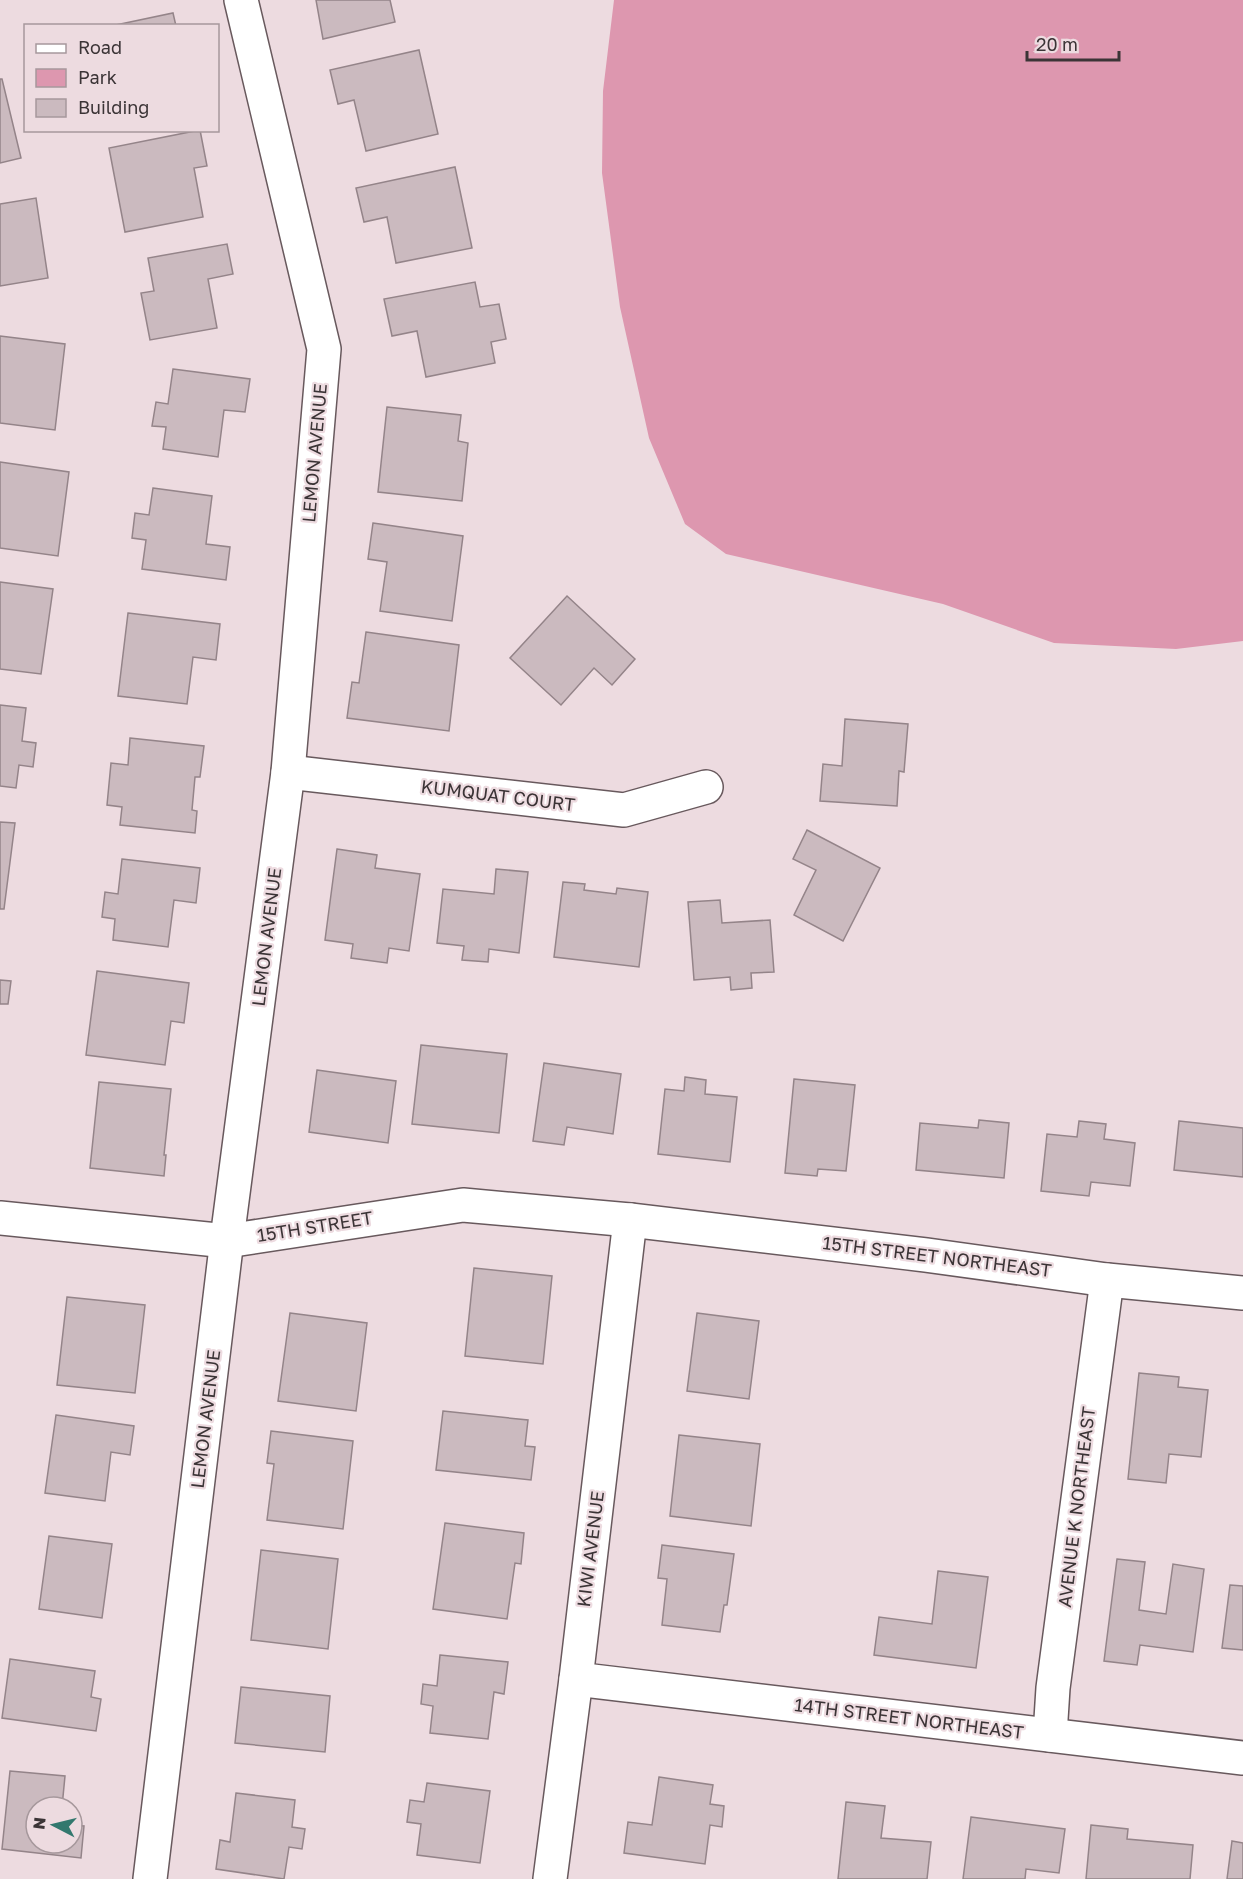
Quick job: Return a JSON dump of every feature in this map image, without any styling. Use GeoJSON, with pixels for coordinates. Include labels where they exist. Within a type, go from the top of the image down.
{"type":"FeatureCollection","features":[{"type":"Feature","properties":{"kind":"street","name":"LEMON AVENUE"},"geometry":{"type":"LineString","coordinates":[[150,1879],[227,1241],[288,772],[324,349],[241,0]]}},
{"type":"Feature","properties":{"kind":"street","name":"KUMQUAT COURT"},"geometry":{"type":"LineString","coordinates":[[288,772],[624,810],[706,787]]}},
{"type":"Feature","properties":{"kind":"street","name":"15TH STREET"},"geometry":{"type":"LineString","coordinates":[[0,1218],[227,1241],[463,1204],[630,1220]]}},
{"type":"Feature","properties":{"kind":"street","name":"15TH STREET NORTHEAST"},"geometry":{"type":"LineString","coordinates":[[630,1220],[926,1255],[1107,1280],[1243,1293]]}},
{"type":"Feature","properties":{"kind":"street","name":"KIWI AVENUE"},"geometry":{"type":"LineString","coordinates":[[550,1879],[630,1220]]}},
{"type":"Feature","properties":{"kind":"street","name":"AVENUE K NORTHEAST"},"geometry":{"type":"LineString","coordinates":[[1050,1735],[1053,1688],[1107,1280]]}},
{"type":"Feature","properties":{"kind":"street","name":"14TH STREET NORTHEAST"},"geometry":{"type":"LineString","coordinates":[[576,1679],[1243,1758]]}},
{"type":"Feature","properties":{"kind":"green space"},"geometry":{"type":"Polygon","coordinates":[[[614,0],[1243,0],[1243,641],[1176,649],[1054,643],[943,604],[726,554],[685,524],[649,438],[620,307],[602,173],[603,91],[614,0]]]}},
{"type":"Feature","properties":{"kind":"building"},"geometry":{"type":"Polygon","coordinates":[[[316,0],[390,0],[395,22],[323,39],[316,0]]]}},
{"type":"Feature","properties":{"kind":"building"},"geometry":{"type":"Polygon","coordinates":[[[173,13],[176,24],[121,24],[173,13]]]}},
{"type":"Feature","properties":{"kind":"building"},"geometry":{"type":"Polygon","coordinates":[[[419,50],[438,134],[366,151],[354,100],[338,104],[330,70],[419,50]]]}},
{"type":"Feature","properties":{"kind":"building"},"geometry":{"type":"Polygon","coordinates":[[[0,79],[2,79],[21,158],[0,163],[0,79]]]}},
{"type":"Feature","properties":{"kind":"building"},"geometry":{"type":"Polygon","coordinates":[[[190,132],[200,132],[207,166],[194,168],[203,217],[125,232],[109,148],[190,132]]]}},
{"type":"Feature","properties":{"kind":"building"},"geometry":{"type":"Polygon","coordinates":[[[455,167],[472,248],[396,263],[387,217],[364,222],[356,188],[455,167]]]}},
{"type":"Feature","properties":{"kind":"building"},"geometry":{"type":"Polygon","coordinates":[[[36,198],[48,278],[0,286],[0,204],[36,198]]]}},
{"type":"Feature","properties":{"kind":"building"},"geometry":{"type":"Polygon","coordinates":[[[227,244],[233,274],[208,279],[217,328],[150,340],[141,293],[154,291],[148,258],[227,244]]]}},
{"type":"Feature","properties":{"kind":"building"},"geometry":{"type":"Polygon","coordinates":[[[475,282],[480,307],[499,304],[506,339],[491,342],[495,363],[426,377],[417,331],[392,336],[384,299],[475,282]]]}},
{"type":"Feature","properties":{"kind":"building"},"geometry":{"type":"Polygon","coordinates":[[[0,336],[65,344],[55,430],[0,423],[0,336]]]}},
{"type":"Feature","properties":{"kind":"building"},"geometry":{"type":"Polygon","coordinates":[[[173,369],[250,379],[245,412],[224,410],[218,457],[163,449],[166,427],[152,426],[156,402],[168,404],[173,369]]]}},
{"type":"Feature","properties":{"kind":"building"},"geometry":{"type":"Polygon","coordinates":[[[387,407],[461,415],[458,441],[468,443],[462,501],[378,492],[387,407]]]}},
{"type":"Feature","properties":{"kind":"building"},"geometry":{"type":"Polygon","coordinates":[[[0,462],[69,472],[58,556],[0,548],[0,462]]]}},
{"type":"Feature","properties":{"kind":"building"},"geometry":{"type":"Polygon","coordinates":[[[153,488],[212,496],[206,544],[230,547],[226,580],[142,569],[146,540],[132,538],[135,513],[149,515],[153,488]]]}},
{"type":"Feature","properties":{"kind":"building"},"geometry":{"type":"Polygon","coordinates":[[[373,523],[463,536],[452,621],[380,611],[387,562],[368,559],[373,523]]]}},
{"type":"Feature","properties":{"kind":"building"},"geometry":{"type":"Polygon","coordinates":[[[0,582],[53,589],[41,674],[0,669],[0,582]]]}},
{"type":"Feature","properties":{"kind":"building"},"geometry":{"type":"Polygon","coordinates":[[[567,596],[635,659],[612,685],[594,668],[561,705],[510,658],[567,596]]]}},
{"type":"Feature","properties":{"kind":"building"},"geometry":{"type":"Polygon","coordinates":[[[128,613],[220,624],[216,660],[193,657],[187,704],[118,696],[128,613]]]}},
{"type":"Feature","properties":{"kind":"building"},"geometry":{"type":"Polygon","coordinates":[[[366,632],[459,645],[449,731],[347,718],[352,682],[359,683],[366,632]]]}},
{"type":"Feature","properties":{"kind":"building"},"geometry":{"type":"Polygon","coordinates":[[[0,705],[26,708],[22,741],[36,743],[33,767],[19,765],[16,788],[0,786],[0,705]]]}},
{"type":"Feature","properties":{"kind":"building"},"geometry":{"type":"Polygon","coordinates":[[[845,719],[908,724],[904,772],[899,771],[897,806],[820,801],[823,764],[842,766],[845,719]]]}},
{"type":"Feature","properties":{"kind":"building"},"geometry":{"type":"Polygon","coordinates":[[[130,738],[204,746],[200,777],[195,777],[192,810],[197,811],[195,833],[120,825],[122,807],[107,805],[111,763],[128,765],[130,738]]]}},
{"type":"Feature","properties":{"kind":"building"},"geometry":{"type":"Polygon","coordinates":[[[0,822],[15,823],[4,909],[0,909],[0,822]]]}},
{"type":"Feature","properties":{"kind":"building"},"geometry":{"type":"Polygon","coordinates":[[[807,830],[880,868],[843,941],[794,915],[816,870],[793,859],[807,830]]]}},
{"type":"Feature","properties":{"kind":"building"},"geometry":{"type":"Polygon","coordinates":[[[337,849],[377,855],[375,868],[420,874],[409,951],[389,948],[387,963],[351,958],[353,944],[325,940],[337,849]]]}},
{"type":"Feature","properties":{"kind":"building"},"geometry":{"type":"Polygon","coordinates":[[[122,859],[200,868],[196,903],[174,900],[168,947],[113,940],[115,919],[102,917],[105,892],[118,894],[122,859]]]}},
{"type":"Feature","properties":{"kind":"building"},"geometry":{"type":"Polygon","coordinates":[[[496,869],[528,872],[519,953],[489,949],[488,962],[462,960],[464,946],[437,943],[443,889],[494,894],[496,869]]]}},
{"type":"Feature","properties":{"kind":"building"},"geometry":{"type":"Polygon","coordinates":[[[563,882],[585,884],[584,890],[616,894],[617,888],[648,892],[639,967],[554,957],[563,882]]]}},
{"type":"Feature","properties":{"kind":"building"},"geometry":{"type":"Polygon","coordinates":[[[720,900],[722,923],[770,920],[774,972],[751,973],[752,988],[731,990],[730,977],[694,980],[688,902],[720,900]]]}},
{"type":"Feature","properties":{"kind":"building"},"geometry":{"type":"Polygon","coordinates":[[[97,971],[189,983],[184,1023],[171,1021],[165,1065],[86,1055],[97,971]]]}},
{"type":"Feature","properties":{"kind":"building"},"geometry":{"type":"Polygon","coordinates":[[[0,980],[11,981],[8,1004],[0,1004],[0,980]]]}},
{"type":"Feature","properties":{"kind":"building"},"geometry":{"type":"Polygon","coordinates":[[[421,1045],[507,1054],[499,1133],[412,1124],[421,1045]]]}},
{"type":"Feature","properties":{"kind":"building"},"geometry":{"type":"Polygon","coordinates":[[[544,1063],[621,1074],[613,1134],[567,1127],[564,1145],[533,1141],[544,1063]]]}},
{"type":"Feature","properties":{"kind":"building"},"geometry":{"type":"Polygon","coordinates":[[[317,1070],[396,1081],[388,1143],[309,1132],[317,1070]]]}},
{"type":"Feature","properties":{"kind":"building"},"geometry":{"type":"Polygon","coordinates":[[[685,1077],[706,1080],[705,1094],[737,1097],[730,1162],[658,1154],[665,1089],[684,1091],[685,1077]]]}},
{"type":"Feature","properties":{"kind":"building"},"geometry":{"type":"Polygon","coordinates":[[[794,1079],[855,1085],[846,1171],[818,1169],[817,1176],[785,1173],[794,1079]]]}},
{"type":"Feature","properties":{"kind":"building"},"geometry":{"type":"Polygon","coordinates":[[[99,1082],[171,1089],[164,1176],[90,1168],[99,1082]]]}},
{"type":"Feature","properties":{"kind":"building"},"geometry":{"type":"Polygon","coordinates":[[[979,1120],[1009,1123],[1004,1178],[916,1170],[920,1123],[978,1128],[979,1120]]]}},
{"type":"Feature","properties":{"kind":"building"},"geometry":{"type":"Polygon","coordinates":[[[1079,1121],[1106,1124],[1104,1139],[1135,1143],[1130,1186],[1091,1182],[1089,1196],[1041,1191],[1047,1134],[1077,1137],[1079,1121]]]}},
{"type":"Feature","properties":{"kind":"building"},"geometry":{"type":"Polygon","coordinates":[[[1179,1121],[1243,1128],[1243,1177],[1174,1170],[1179,1121]]]}},
{"type":"Feature","properties":{"kind":"building"},"geometry":{"type":"Polygon","coordinates":[[[474,1268],[552,1276],[543,1364],[465,1356],[474,1268]]]}},
{"type":"Feature","properties":{"kind":"building"},"geometry":{"type":"Polygon","coordinates":[[[67,1297],[145,1305],[135,1393],[57,1385],[67,1297]]]}},
{"type":"Feature","properties":{"kind":"building"},"geometry":{"type":"Polygon","coordinates":[[[290,1313],[367,1323],[356,1411],[278,1401],[290,1313]]]}},
{"type":"Feature","properties":{"kind":"building"},"geometry":{"type":"Polygon","coordinates":[[[697,1313],[759,1321],[749,1399],[687,1391],[697,1313]]]}},
{"type":"Feature","properties":{"kind":"building"},"geometry":{"type":"Polygon","coordinates":[[[1139,1373],[1179,1377],[1178,1387],[1208,1390],[1201,1457],[1169,1454],[1166,1483],[1128,1479],[1139,1373]]]}},
{"type":"Feature","properties":{"kind":"building"},"geometry":{"type":"Polygon","coordinates":[[[443,1411],[528,1420],[525,1446],[535,1447],[531,1480],[436,1470],[443,1411]]]}},
{"type":"Feature","properties":{"kind":"building"},"geometry":{"type":"Polygon","coordinates":[[[56,1415],[134,1426],[130,1455],[111,1452],[105,1501],[45,1493],[56,1415]]]}},
{"type":"Feature","properties":{"kind":"building"},"geometry":{"type":"Polygon","coordinates":[[[271,1431],[353,1441],[343,1529],[267,1520],[274,1464],[267,1463],[271,1431]]]}},
{"type":"Feature","properties":{"kind":"building"},"geometry":{"type":"Polygon","coordinates":[[[679,1435],[760,1444],[751,1526],[670,1516],[679,1435]]]}},
{"type":"Feature","properties":{"kind":"building"},"geometry":{"type":"Polygon","coordinates":[[[445,1523],[524,1533],[521,1564],[515,1563],[507,1619],[433,1609],[445,1523]]]}},
{"type":"Feature","properties":{"kind":"building"},"geometry":{"type":"Polygon","coordinates":[[[49,1536],[112,1544],[102,1618],[39,1609],[49,1536]]]}},
{"type":"Feature","properties":{"kind":"building"},"geometry":{"type":"Polygon","coordinates":[[[662,1545],[734,1554],[727,1605],[724,1605],[720,1632],[662,1625],[667,1579],[658,1578],[662,1545]]]}},
{"type":"Feature","properties":{"kind":"building"},"geometry":{"type":"Polygon","coordinates":[[[261,1550],[338,1559],[328,1649],[251,1640],[261,1550]]]}},
{"type":"Feature","properties":{"kind":"building"},"geometry":{"type":"Polygon","coordinates":[[[1117,1559],[1145,1562],[1139,1610],[1166,1614],[1173,1564],[1204,1569],[1193,1652],[1140,1645],[1137,1665],[1104,1661],[1117,1559]]]}},
{"type":"Feature","properties":{"kind":"building"},"geometry":{"type":"Polygon","coordinates":[[[938,1571],[988,1577],[976,1668],[874,1655],[879,1617],[932,1624],[938,1571]]]}},
{"type":"Feature","properties":{"kind":"building"},"geometry":{"type":"Polygon","coordinates":[[[1230,1585],[1243,1586],[1243,1650],[1222,1648],[1230,1585]]]}},
{"type":"Feature","properties":{"kind":"building"},"geometry":{"type":"Polygon","coordinates":[[[440,1655],[508,1662],[504,1694],[494,1692],[488,1739],[430,1733],[433,1706],[421,1704],[423,1684],[437,1686],[440,1655]]]}},
{"type":"Feature","properties":{"kind":"building"},"geometry":{"type":"Polygon","coordinates":[[[10,1659],[95,1671],[91,1697],[101,1699],[96,1731],[2,1718],[10,1659]]]}},
{"type":"Feature","properties":{"kind":"building"},"geometry":{"type":"Polygon","coordinates":[[[241,1687],[330,1696],[325,1752],[235,1743],[241,1687]]]}},
{"type":"Feature","properties":{"kind":"building"},"geometry":{"type":"Polygon","coordinates":[[[10,1771],[65,1776],[63,1795],[24,1795],[24,1852],[2,1849],[10,1771]]]}},
{"type":"Feature","properties":{"kind":"building"},"geometry":{"type":"Polygon","coordinates":[[[659,1777],[713,1785],[710,1804],[724,1806],[722,1827],[710,1825],[705,1864],[624,1853],[628,1822],[652,1825],[659,1777]]]}},
{"type":"Feature","properties":{"kind":"building"},"geometry":{"type":"Polygon","coordinates":[[[427,1783],[490,1791],[480,1863],[417,1855],[421,1824],[407,1822],[410,1800],[424,1802],[427,1783]]]}},
{"type":"Feature","properties":{"kind":"building"},"geometry":{"type":"Polygon","coordinates":[[[236,1793],[295,1800],[292,1827],[305,1829],[302,1849],[289,1847],[284,1879],[216,1869],[220,1840],[230,1842],[236,1793]]]}},
{"type":"Feature","properties":{"kind":"building"},"geometry":{"type":"Polygon","coordinates":[[[846,1802],[885,1806],[881,1838],[931,1842],[927,1879],[838,1879],[846,1802]]]}},
{"type":"Feature","properties":{"kind":"building"},"geometry":{"type":"Polygon","coordinates":[[[971,1817],[1065,1829],[1059,1873],[1026,1869],[1025,1879],[963,1879],[971,1817]]]}},
{"type":"Feature","properties":{"kind":"building"},"geometry":{"type":"Polygon","coordinates":[[[1091,1825],[1128,1829],[1127,1839],[1193,1845],[1190,1879],[1086,1879],[1091,1825]]]}},
{"type":"Feature","properties":{"kind":"building"},"geometry":{"type":"Polygon","coordinates":[[[1232,1841],[1243,1843],[1243,1879],[1227,1879],[1232,1841]]]}},
{"type":"Feature","properties":{"kind":"building"},"geometry":{"type":"Polygon","coordinates":[[[55,1855],[81,1855],[81,1858],[55,1855]]]}}]}
